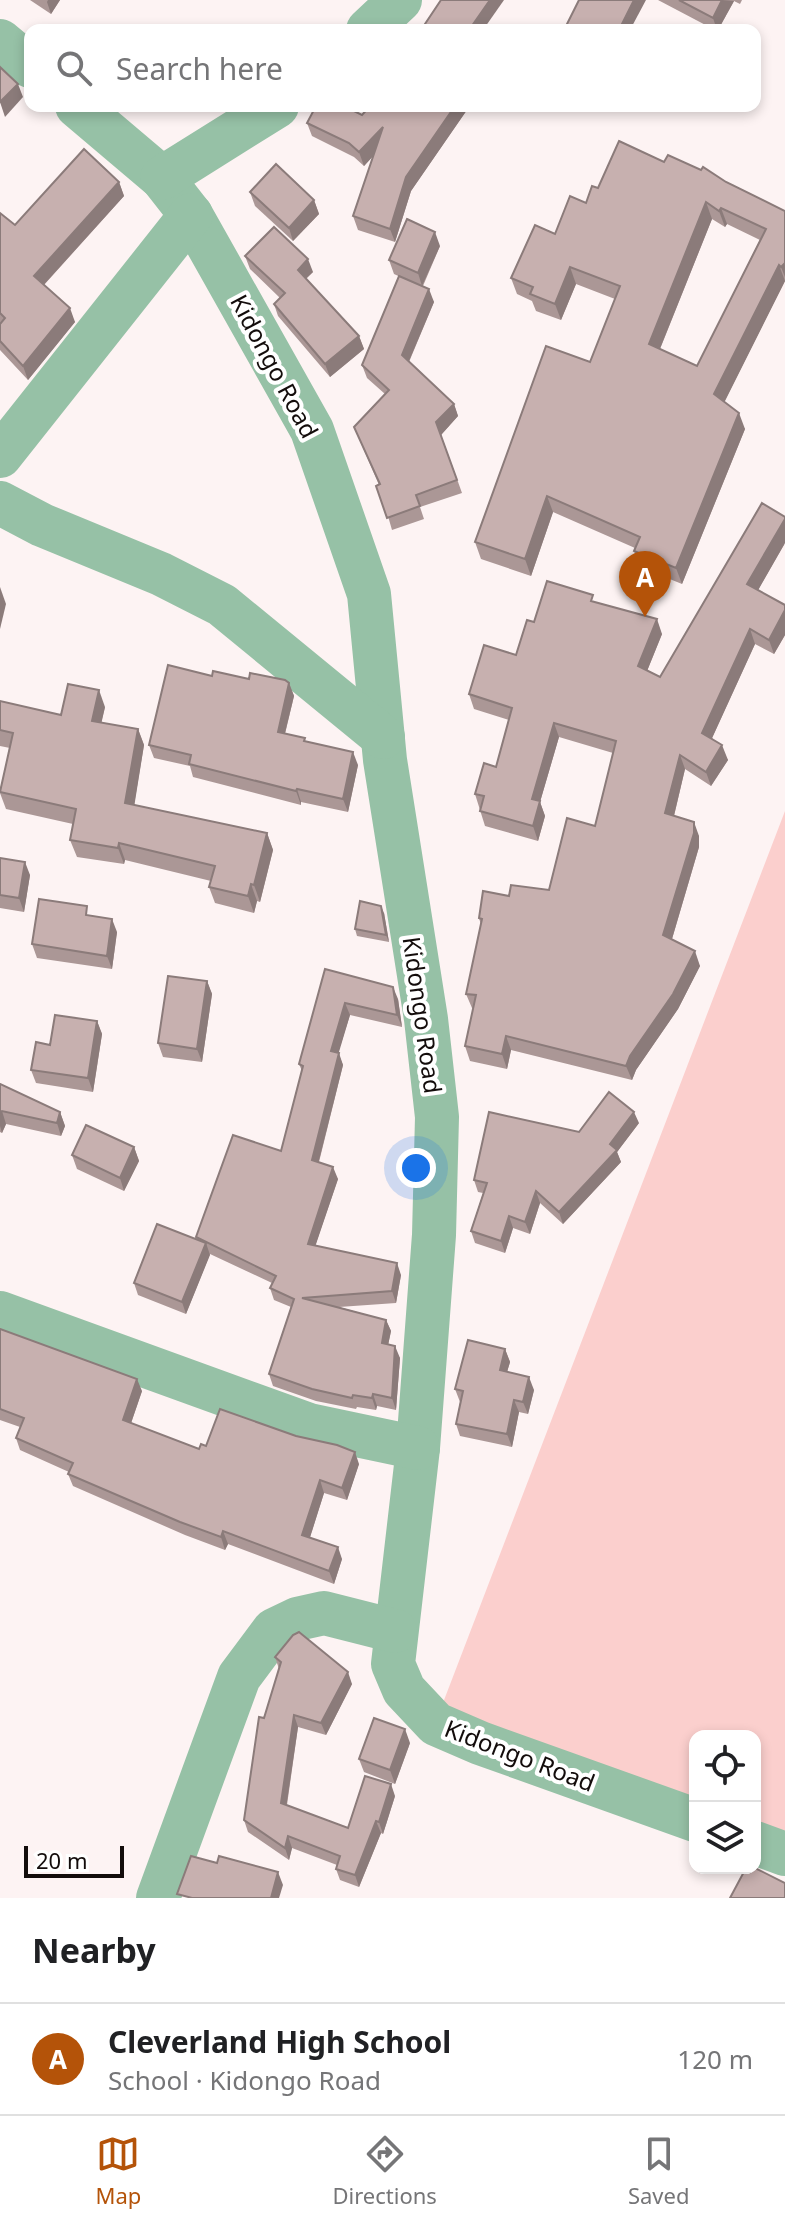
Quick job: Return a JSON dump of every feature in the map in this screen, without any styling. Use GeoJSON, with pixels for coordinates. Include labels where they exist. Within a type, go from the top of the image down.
{"type":"FeatureCollection","features":[{"type":"Feature","properties":{"kind":"street"},"geometry":{"type":"LineString","coordinates":[[374,24],[400,0]]}},
{"type":"Feature","properties":{"kind":"street"},"geometry":{"type":"LineString","coordinates":[[0,41],[24,61]]}},
{"type":"Feature","properties":{"kind":"street","name":"Kidongo Road"},"geometry":{"type":"LineString","coordinates":[[84,112],[162,178],[191,215],[312,430],[369,594],[383,737],[426,1019],[437,1117],[434,1235],[418,1448],[393,1664],[404,1690],[436,1724],[480,1743],[689,1818]]}},
{"type":"Feature","properties":{"kind":"street"},"geometry":{"type":"LineString","coordinates":[[162,178],[267,112]]}},
{"type":"Feature","properties":{"kind":"street"},"geometry":{"type":"LineString","coordinates":[[0,456],[191,215]]}},
{"type":"Feature","properties":{"kind":"street"},"geometry":{"type":"LineString","coordinates":[[0,503],[42,525],[161,574],[222,605],[383,737]]}},
{"type":"Feature","properties":{"kind":"street"},"geometry":{"type":"LineString","coordinates":[[0,1313],[309,1425],[418,1448]]}},
{"type":"Feature","properties":{"kind":"street"},"geometry":{"type":"LineString","coordinates":[[158,1898],[239,1677],[274,1630],[297,1619],[324,1613],[395,1631]]}},
{"type":"Feature","properties":{"kind":"street"},"geometry":{"type":"LineString","coordinates":[[761,1845],[785,1854]]}},
{"type":"Feature","properties":{"kind":"shaded area"},"geometry":{"type":"Polygon","coordinates":[[[785,811],[785,1832],[761,1824],[761,1730],[689,1730],[689,1801],[436,1721],[785,811]]]}},
{"type":"Feature","properties":{"kind":"building"},"geometry":{"type":"Polygon","coordinates":[[[441,0],[490,0],[473,24],[425,24],[441,0]]]}},
{"type":"Feature","properties":{"kind":"building"},"geometry":{"type":"Polygon","coordinates":[[[579,0],[634,0],[622,24],[567,24],[579,0]]]}},
{"type":"Feature","properties":{"kind":"building"},"geometry":{"type":"Polygon","coordinates":[[[679,0],[722,0],[713,18],[679,0]]]}},
{"type":"Feature","properties":{"kind":"building"},"geometry":{"type":"Polygon","coordinates":[[[0,67],[18,84],[0,102],[0,67]]]}},
{"type":"Feature","properties":{"kind":"building"},"geometry":{"type":"Polygon","coordinates":[[[313,112],[356,112],[362,115],[365,112],[451,112],[406,177],[390,229],[353,216],[383,127],[359,152],[349,143],[307,123],[313,112]]]}},
{"type":"Feature","properties":{"kind":"building"},"geometry":{"type":"Polygon","coordinates":[[[619,141],[664,162],[668,155],[701,170],[703,167],[785,211],[785,263],[781,267],[779,265],[714,394],[739,413],[676,568],[634,551],[640,537],[547,496],[525,559],[475,542],[546,346],[590,362],[620,286],[570,267],[555,304],[530,294],[533,287],[511,278],[535,225],[555,234],[570,196],[586,203],[592,186],[598,188],[619,141]],[[706,202],[649,344],[697,366],[766,229],[721,208],[719,211],[706,202]]]}},
{"type":"Feature","properties":{"kind":"building"},"geometry":{"type":"Polygon","coordinates":[[[84,149],[119,182],[34,276],[70,308],[23,366],[0,341],[0,324],[5,318],[0,313],[0,213],[15,225],[84,149]]]}},
{"type":"Feature","properties":{"kind":"building"},"geometry":{"type":"Polygon","coordinates":[[[276,164],[314,200],[289,228],[250,192],[276,164]]]}},
{"type":"Feature","properties":{"kind":"building"},"geometry":{"type":"Polygon","coordinates":[[[407,219],[435,232],[418,273],[389,260],[407,219]]]}},
{"type":"Feature","properties":{"kind":"building"},"geometry":{"type":"Polygon","coordinates":[[[274,227],[308,259],[298,270],[359,336],[325,364],[274,304],[285,293],[245,256],[274,227]]]}},
{"type":"Feature","properties":{"kind":"building"},"geometry":{"type":"Polygon","coordinates":[[[399,276],[429,289],[402,355],[454,404],[436,422],[457,480],[416,495],[420,506],[387,518],[376,486],[380,484],[354,427],[389,390],[362,365],[399,276]]]}},
{"type":"Feature","properties":{"kind":"building"},"geometry":{"type":"Polygon","coordinates":[[[762,503],[785,519],[747,584],[785,605],[785,610],[769,640],[750,629],[702,733],[722,745],[706,772],[680,755],[665,813],[694,822],[694,833],[663,935],[695,951],[673,994],[626,1066],[506,1036],[502,1054],[465,1046],[476,995],[466,994],[482,919],[479,918],[483,891],[509,896],[511,885],[549,890],[567,818],[595,826],[616,741],[554,723],[532,799],[540,801],[533,826],[480,811],[484,796],[475,794],[484,763],[496,767],[512,708],[469,694],[484,645],[516,655],[527,620],[534,622],[547,581],[593,595],[591,601],[657,619],[638,666],[660,677],[762,503]]]}},
{"type":"Feature","properties":{"kind":"building"},"geometry":{"type":"Polygon","coordinates":[[[168,665],[212,676],[213,671],[249,679],[250,673],[289,683],[278,732],[353,752],[343,799],[296,791],[189,764],[191,755],[149,745],[168,665]]]}},
{"type":"Feature","properties":{"kind":"building"},"geometry":{"type":"Polygon","coordinates":[[[68,684],[99,690],[92,721],[138,729],[125,803],[267,833],[254,885],[251,884],[248,896],[209,887],[215,866],[119,843],[118,848],[70,840],[76,809],[0,792],[13,733],[0,730],[0,701],[61,715],[68,684]]]}},
{"type":"Feature","properties":{"kind":"building"},"geometry":{"type":"Polygon","coordinates":[[[0,858],[25,862],[19,898],[0,895],[0,858]]]}},
{"type":"Feature","properties":{"kind":"building"},"geometry":{"type":"Polygon","coordinates":[[[39,899],[87,906],[86,915],[112,919],[107,956],[32,944],[39,899]]]}},
{"type":"Feature","properties":{"kind":"building"},"geometry":{"type":"Polygon","coordinates":[[[360,901],[381,906],[386,935],[355,929],[360,901]]]}},
{"type":"Feature","properties":{"kind":"building"},"geometry":{"type":"Polygon","coordinates":[[[325,969],[393,987],[397,1015],[345,1003],[331,1051],[339,1053],[312,1160],[333,1167],[308,1244],[397,1263],[392,1291],[302,1298],[386,1320],[382,1343],[395,1346],[392,1398],[373,1394],[372,1398],[353,1395],[352,1398],[312,1389],[269,1374],[294,1299],[270,1288],[276,1276],[196,1237],[233,1135],[281,1151],[303,1066],[299,1064],[325,969]]]}},
{"type":"Feature","properties":{"kind":"building"},"geometry":{"type":"Polygon","coordinates":[[[168,976],[207,981],[197,1049],[158,1043],[168,976]]]}},
{"type":"Feature","properties":{"kind":"building"},"geometry":{"type":"Polygon","coordinates":[[[55,1015],[97,1021],[88,1078],[31,1070],[36,1042],[50,1045],[55,1015]]]}},
{"type":"Feature","properties":{"kind":"building"},"geometry":{"type":"Polygon","coordinates":[[[0,1084],[60,1112],[57,1123],[2,1111],[0,1114],[0,1084]]]}},
{"type":"Feature","properties":{"kind":"building"},"geometry":{"type":"Polygon","coordinates":[[[609,1092],[634,1112],[610,1144],[617,1150],[559,1212],[536,1191],[525,1222],[509,1216],[501,1241],[471,1231],[487,1183],[474,1180],[489,1112],[579,1132],[609,1092]]]}},
{"type":"Feature","properties":{"kind":"building"},"geometry":{"type":"Polygon","coordinates":[[[86,1125],[134,1147],[120,1178],[72,1155],[86,1125]]]}},
{"type":"Feature","properties":{"kind":"building"},"geometry":{"type":"Polygon","coordinates":[[[157,1224],[206,1243],[182,1302],[134,1283],[157,1224]]]}},
{"type":"Feature","properties":{"kind":"building"},"geometry":{"type":"Polygon","coordinates":[[[0,1329],[137,1379],[123,1420],[199,1449],[201,1444],[206,1446],[220,1409],[296,1436],[355,1452],[342,1488],[320,1480],[302,1535],[338,1547],[329,1571],[223,1531],[221,1537],[180,1522],[68,1474],[73,1463],[16,1438],[24,1418],[0,1409],[0,1329]]]}},
{"type":"Feature","properties":{"kind":"building"},"geometry":{"type":"Polygon","coordinates":[[[468,1340],[505,1349],[500,1370],[529,1377],[523,1402],[514,1400],[507,1434],[456,1424],[463,1391],[455,1389],[468,1340]]]}},
{"type":"Feature","properties":{"kind":"building"},"geometry":{"type":"Polygon","coordinates":[[[299,1632],[348,1672],[321,1723],[294,1715],[281,1803],[348,1828],[365,1776],[391,1784],[379,1822],[376,1821],[355,1875],[336,1869],[340,1856],[288,1836],[285,1848],[244,1820],[259,1717],[264,1718],[281,1662],[275,1657],[299,1632]]]}},
{"type":"Feature","properties":{"kind":"building"},"geometry":{"type":"Polygon","coordinates":[[[374,1718],[405,1729],[390,1770],[359,1759],[374,1718]]]}},
{"type":"Feature","properties":{"kind":"building"},"geometry":{"type":"Polygon","coordinates":[[[191,1856],[217,1863],[219,1856],[278,1872],[271,1898],[192,1898],[177,1894],[191,1856]]]}},
{"type":"Feature","properties":{"kind":"building"},"geometry":{"type":"Polygon","coordinates":[[[761,1871],[785,1883],[785,1898],[730,1898],[743,1874],[761,1874],[761,1871]]]}},
{"type":"Feature","properties":{"kind":"place","name":"Cleverland High School"},"geometry":{"type":"Point","coordinates":[645,617]}}]}
